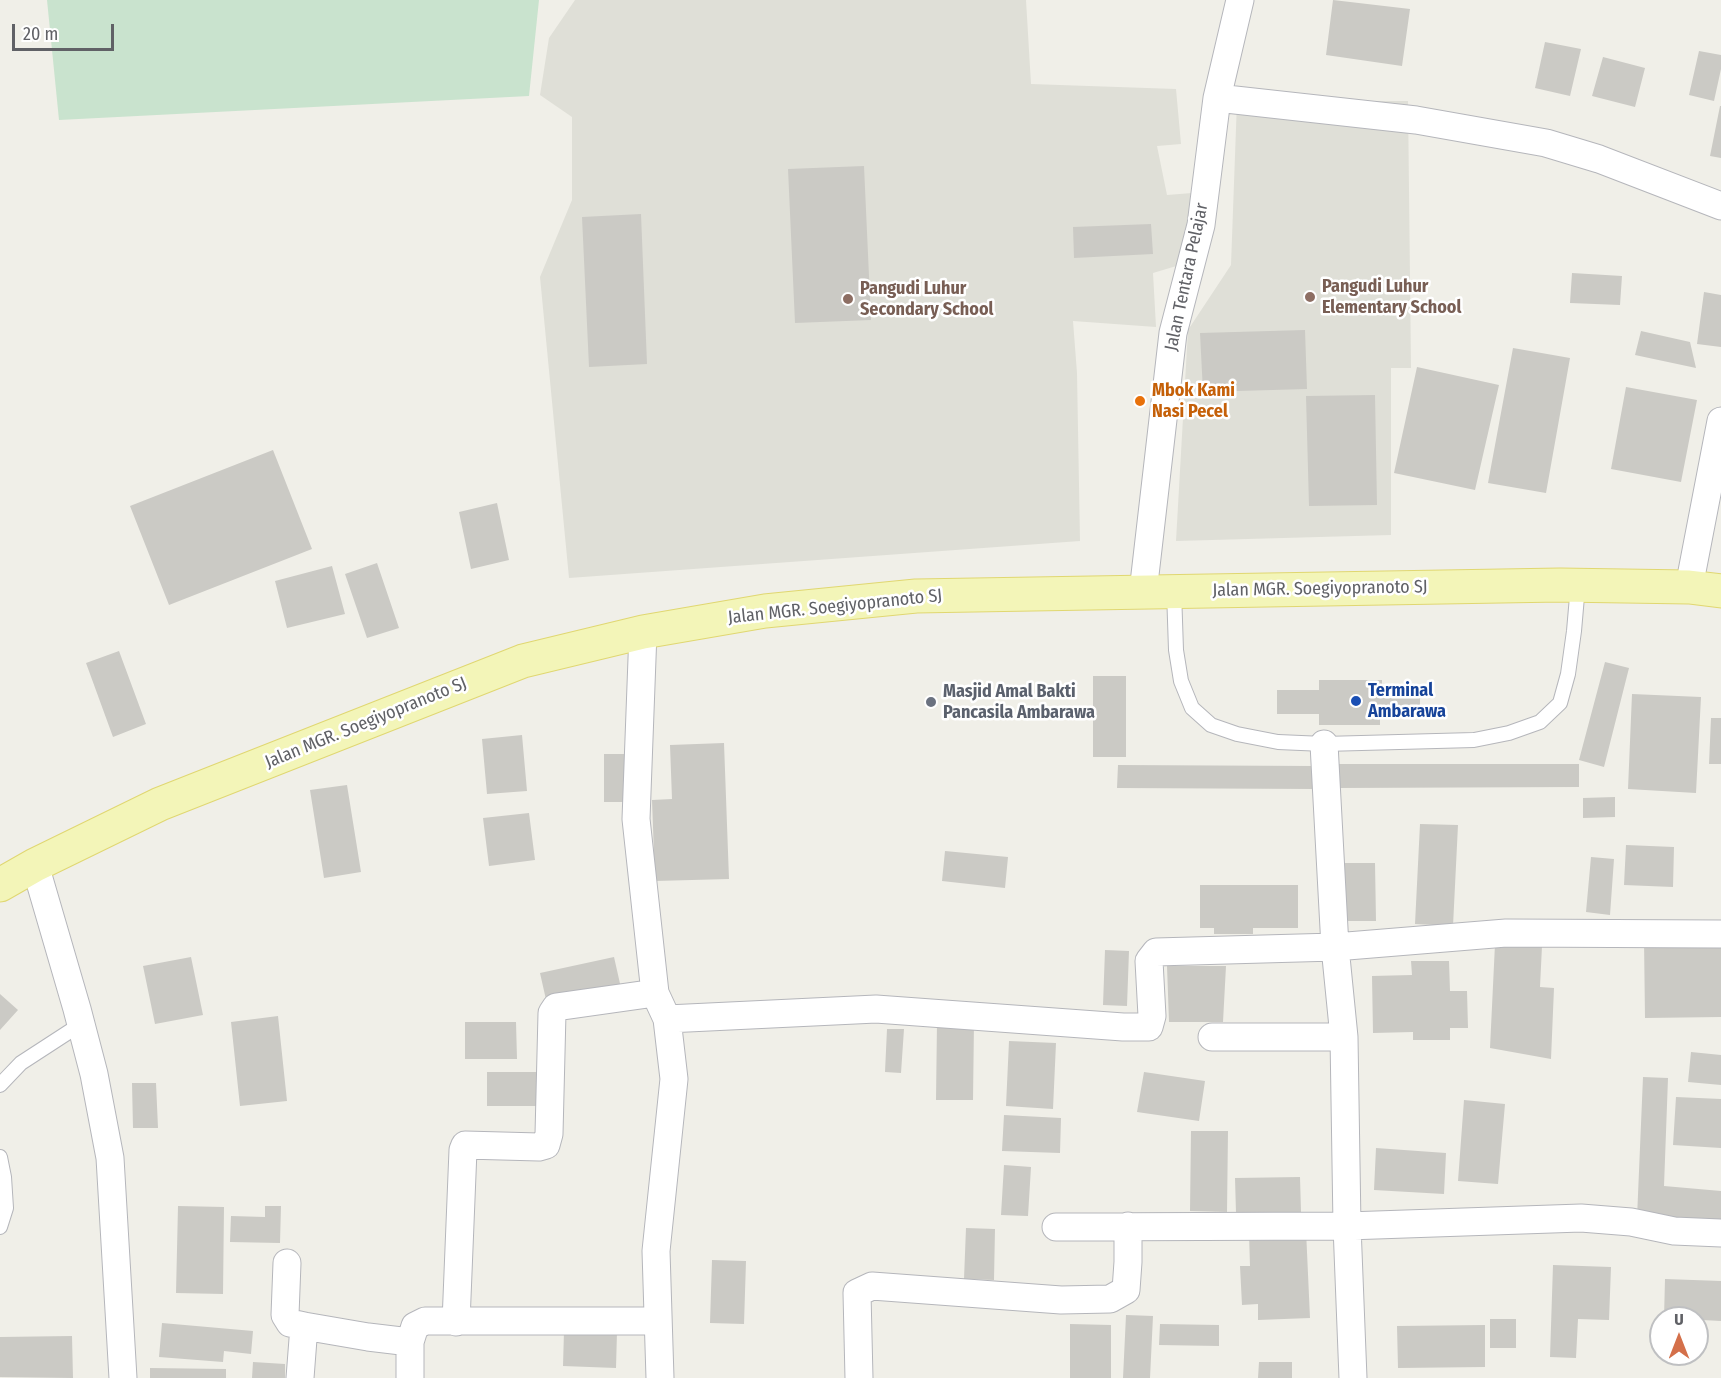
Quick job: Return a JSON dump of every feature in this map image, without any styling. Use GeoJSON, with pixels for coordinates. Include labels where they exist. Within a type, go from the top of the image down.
{"type":"FeatureCollection","features":[{"type":"Feature","properties":{"kind":"main road","name":"Jalan MGR. Soegiyopranoto SJ"},"geometry":{"type":"LineString","coordinates":[[0,885],[35,865],[160,804],[523,661],[643,632],[765,611],[916,596],[1578,585],[1689,587],[1721,591]]}},
{"type":"Feature","properties":{"kind":"street","name":"Jalan Tentara Pelajar"},"geometry":{"type":"LineString","coordinates":[[1158,591],[1173,333],[1201,225],[1216,98],[1240,0]]}},
{"type":"Feature","properties":{"kind":"street"},"geometry":{"type":"LineString","coordinates":[[1216,98],[1416,120],[1546,143],[1599,159],[1721,206]]}},
{"type":"Feature","properties":{"kind":"street"},"geometry":{"type":"LineString","coordinates":[[1689,587],[1721,421]]}},
{"type":"Feature","properties":{"kind":"street"},"geometry":{"type":"LineString","coordinates":[[643,632],[636,819],[655,993],[667,1019],[674,1080],[656,1251],[660,1378]]}},
{"type":"Feature","properties":{"kind":"street"},"geometry":{"type":"LineString","coordinates":[[1324,744],[1335,947],[1344,1037],[1347,1226],[1353,1378]]}},
{"type":"Feature","properties":{"kind":"street"},"geometry":{"type":"LineString","coordinates":[[35,865],[94,1074],[110,1158],[123,1378]]}},
{"type":"Feature","properties":{"kind":"street"},"geometry":{"type":"LineString","coordinates":[[667,1019],[876,1009],[1149,1027],[1152,1016],[1149,961],[1156,952],[1335,947],[1506,933],[1721,934]]}},
{"type":"Feature","properties":{"kind":"street"},"geometry":{"type":"LineString","coordinates":[[456,1322],[465,1145],[539,1147],[546,1145],[549,1134],[552,1012],[556,1007],[655,993]]}},
{"type":"Feature","properties":{"kind":"street"},"geometry":{"type":"LineString","coordinates":[[1212,1037],[1344,1037]]}},
{"type":"Feature","properties":{"kind":"street"},"geometry":{"type":"LineString","coordinates":[[1056,1227],[1347,1226],[1581,1218],[1631,1222],[1674,1231],[1721,1233]]}},
{"type":"Feature","properties":{"kind":"street"},"geometry":{"type":"LineString","coordinates":[[860,1378],[857,1293],[872,1286],[1062,1300],[1110,1299],[1126,1290],[1128,1226]]}},
{"type":"Feature","properties":{"kind":"street"},"geometry":{"type":"LineString","coordinates":[[287,1263],[285,1315],[290,1323],[410,1342]]}},
{"type":"Feature","properties":{"kind":"street"},"geometry":{"type":"LineString","coordinates":[[410,1378],[410,1342],[416,1326],[425,1321],[658,1321]]}},
{"type":"Feature","properties":{"kind":"street"},"geometry":{"type":"LineString","coordinates":[[300,1378],[304,1326]]}},
{"type":"Feature","properties":{"kind":"lane"},"geometry":{"type":"LineString","coordinates":[[1158,591],[1176,650],[1181,681],[1192,708],[1212,725],[1237,734],[1278,742],[1324,744],[1474,740],[1509,733],[1540,722],[1560,703],[1571,653],[1578,585]]}},
{"type":"Feature","properties":{"kind":"lane"},"geometry":{"type":"LineString","coordinates":[[0,1085],[21,1063],[81,1024]]}},
{"type":"Feature","properties":{"kind":"lane"},"geometry":{"type":"LineString","coordinates":[[0,1157],[6,1208],[0,1227]]}},
{"type":"Feature","properties":{"kind":"shaded area","name":"Pangudi Luhur Secondary School"},"geometry":{"type":"Polygon","coordinates":[[[575,0],[1026,0],[1031,84],[1176,89],[1181,144],[1157,146],[1167,195],[1192,193],[1183,264],[1153,273],[1156,327],[1073,321],[1077,373],[1080,541],[569,578],[540,277],[572,200],[572,117],[540,95],[549,38],[575,0]]]}},
{"type":"Feature","properties":{"kind":"shaded area","name":"Pangudi Luhur Elementary School"},"geometry":{"type":"Polygon","coordinates":[[[1237,101],[1408,101],[1411,368],[1391,368],[1391,535],[1176,541],[1188,330],[1231,265],[1237,101]]]}},
{"type":"Feature","properties":{"kind":"green space"},"geometry":{"type":"Polygon","coordinates":[[[47,0],[539,0],[529,96],[59,120],[47,0]]]}},
{"type":"Feature","properties":{"kind":"building"},"geometry":{"type":"Polygon","coordinates":[[[1333,0],[1410,9],[1402,66],[1326,55],[1333,0]]]}},
{"type":"Feature","properties":{"kind":"building"},"geometry":{"type":"Polygon","coordinates":[[[1545,42],[1581,49],[1570,96],[1535,88],[1545,42]]]}},
{"type":"Feature","properties":{"kind":"building"},"geometry":{"type":"Polygon","coordinates":[[[1699,51],[1721,55],[1721,69],[1714,101],[1689,95],[1699,51]]]}},
{"type":"Feature","properties":{"kind":"building"},"geometry":{"type":"Polygon","coordinates":[[[1603,57],[1645,68],[1635,107],[1592,96],[1603,57]]]}},
{"type":"Feature","properties":{"kind":"building"},"geometry":{"type":"Polygon","coordinates":[[[1721,106],[1721,158],[1710,156],[1721,106]]]}},
{"type":"Feature","properties":{"kind":"building"},"geometry":{"type":"Polygon","coordinates":[[[864,166],[871,320],[795,323],[788,169],[864,166]]]}},
{"type":"Feature","properties":{"kind":"building"},"geometry":{"type":"Polygon","coordinates":[[[641,214],[647,364],[589,367],[582,217],[641,214]]]}},
{"type":"Feature","properties":{"kind":"building"},"geometry":{"type":"Polygon","coordinates":[[[1151,224],[1153,254],[1074,258],[1073,227],[1151,224]]]}},
{"type":"Feature","properties":{"kind":"building"},"geometry":{"type":"Polygon","coordinates":[[[1572,273],[1622,276],[1620,305],[1570,303],[1572,273]]]}},
{"type":"Feature","properties":{"kind":"building"},"geometry":{"type":"Polygon","coordinates":[[[1704,292],[1721,295],[1721,347],[1697,344],[1704,292]]]}},
{"type":"Feature","properties":{"kind":"building"},"geometry":{"type":"Polygon","coordinates":[[[1305,330],[1307,389],[1203,392],[1200,333],[1305,330]]]}},
{"type":"Feature","properties":{"kind":"building"},"geometry":{"type":"Polygon","coordinates":[[[1641,331],[1690,342],[1696,368],[1635,355],[1641,331]]]}},
{"type":"Feature","properties":{"kind":"building"},"geometry":{"type":"Polygon","coordinates":[[[1513,348],[1570,358],[1546,493],[1488,483],[1513,348]]]}},
{"type":"Feature","properties":{"kind":"building"},"geometry":{"type":"Polygon","coordinates":[[[1417,367],[1499,385],[1475,490],[1394,473],[1417,367]]]}},
{"type":"Feature","properties":{"kind":"building"},"geometry":{"type":"Polygon","coordinates":[[[1626,387],[1697,400],[1681,482],[1611,469],[1626,387]]]}},
{"type":"Feature","properties":{"kind":"building"},"geometry":{"type":"Polygon","coordinates":[[[1375,395],[1377,505],[1309,506],[1306,396],[1375,395]]]}},
{"type":"Feature","properties":{"kind":"building"},"geometry":{"type":"Polygon","coordinates":[[[273,450],[312,549],[169,605],[130,506],[273,450]]]}},
{"type":"Feature","properties":{"kind":"building"},"geometry":{"type":"Polygon","coordinates":[[[497,503],[509,560],[471,569],[459,512],[497,503]]]}},
{"type":"Feature","properties":{"kind":"building"},"geometry":{"type":"Polygon","coordinates":[[[377,563],[399,628],[367,638],[345,574],[377,563]]]}},
{"type":"Feature","properties":{"kind":"building"},"geometry":{"type":"Polygon","coordinates":[[[332,566],[345,614],[287,628],[275,581],[332,566]]]}},
{"type":"Feature","properties":{"kind":"building"},"geometry":{"type":"Polygon","coordinates":[[[119,651],[146,724],[113,737],[86,663],[119,651]]]}},
{"type":"Feature","properties":{"kind":"building"},"geometry":{"type":"Polygon","coordinates":[[[1605,662],[1629,668],[1604,767],[1579,760],[1605,662]]]}},
{"type":"Feature","properties":{"kind":"building"},"geometry":{"type":"Polygon","coordinates":[[[1093,676],[1126,676],[1126,757],[1093,757],[1093,676]]]}},
{"type":"Feature","properties":{"kind":"building"},"geometry":{"type":"Polygon","coordinates":[[[1319,680],[1382,680],[1382,690],[1420,690],[1420,714],[1380,714],[1380,725],[1319,725],[1319,714],[1277,714],[1277,690],[1319,690],[1319,680]]]}},
{"type":"Feature","properties":{"kind":"building"},"geometry":{"type":"Polygon","coordinates":[[[1632,694],[1701,697],[1696,793],[1628,789],[1632,694]]]}},
{"type":"Feature","properties":{"kind":"building"},"geometry":{"type":"Polygon","coordinates":[[[1711,718],[1721,718],[1721,764],[1709,764],[1711,718]]]}},
{"type":"Feature","properties":{"kind":"building"},"geometry":{"type":"Polygon","coordinates":[[[522,735],[527,791],[487,794],[482,739],[522,735]]]}},
{"type":"Feature","properties":{"kind":"building"},"geometry":{"type":"Polygon","coordinates":[[[724,743],[729,879],[655,881],[652,800],[672,799],[670,745],[724,743]]]}},
{"type":"Feature","properties":{"kind":"building"},"geometry":{"type":"Polygon","coordinates":[[[604,754],[627,754],[627,802],[604,802],[604,754]]]}},
{"type":"Feature","properties":{"kind":"building"},"geometry":{"type":"Polygon","coordinates":[[[1338,764],[1579,764],[1579,787],[1338,788],[1338,764]]]}},
{"type":"Feature","properties":{"kind":"building"},"geometry":{"type":"Polygon","coordinates":[[[1118,765],[1313,766],[1313,789],[1117,788],[1118,765]]]}},
{"type":"Feature","properties":{"kind":"building"},"geometry":{"type":"Polygon","coordinates":[[[347,785],[361,872],[324,878],[310,790],[347,785]]]}},
{"type":"Feature","properties":{"kind":"building"},"geometry":{"type":"Polygon","coordinates":[[[1615,797],[1615,817],[1583,818],[1583,798],[1615,797]]]}},
{"type":"Feature","properties":{"kind":"building"},"geometry":{"type":"Polygon","coordinates":[[[529,813],[535,860],[489,866],[483,818],[529,813]]]}},
{"type":"Feature","properties":{"kind":"building"},"geometry":{"type":"Polygon","coordinates":[[[1420,824],[1458,825],[1453,926],[1415,924],[1420,824]]]}},
{"type":"Feature","properties":{"kind":"building"},"geometry":{"type":"Polygon","coordinates":[[[1626,845],[1674,847],[1673,887],[1624,885],[1626,845]]]}},
{"type":"Feature","properties":{"kind":"building"},"geometry":{"type":"Polygon","coordinates":[[[945,851],[1008,857],[1005,888],[942,881],[945,851]]]}},
{"type":"Feature","properties":{"kind":"building"},"geometry":{"type":"Polygon","coordinates":[[[1591,857],[1614,859],[1610,915],[1586,912],[1591,857]]]}},
{"type":"Feature","properties":{"kind":"building"},"geometry":{"type":"Polygon","coordinates":[[[1344,863],[1375,863],[1376,921],[1345,921],[1344,863]]]}},
{"type":"Feature","properties":{"kind":"building"},"geometry":{"type":"Polygon","coordinates":[[[1200,885],[1298,885],[1298,928],[1253,928],[1253,934],[1214,934],[1214,928],[1200,928],[1200,885]]]}},
{"type":"Feature","properties":{"kind":"building"},"geometry":{"type":"Polygon","coordinates":[[[1721,939],[1721,1017],[1645,1018],[1644,940],[1721,939]]]}},
{"type":"Feature","properties":{"kind":"building"},"geometry":{"type":"Polygon","coordinates":[[[1495,944],[1542,946],[1540,987],[1554,988],[1551,1059],[1490,1048],[1495,944]]]}},
{"type":"Feature","properties":{"kind":"building"},"geometry":{"type":"Polygon","coordinates":[[[1105,950],[1129,951],[1127,1006],[1103,1005],[1105,950]]]}},
{"type":"Feature","properties":{"kind":"building"},"geometry":{"type":"Polygon","coordinates":[[[191,957],[203,1015],[155,1024],[143,966],[191,957]]]}},
{"type":"Feature","properties":{"kind":"building"},"geometry":{"type":"Polygon","coordinates":[[[614,957],[621,988],[547,1004],[540,973],[614,957]]]}},
{"type":"Feature","properties":{"kind":"building"},"geometry":{"type":"Polygon","coordinates":[[[1411,961],[1449,961],[1450,991],[1467,991],[1468,1028],[1450,1028],[1450,1040],[1413,1040],[1413,1032],[1373,1033],[1372,976],[1412,975],[1411,961]]]}},
{"type":"Feature","properties":{"kind":"building"},"geometry":{"type":"Polygon","coordinates":[[[1167,966],[1226,966],[1223,1022],[1169,1022],[1167,966]]]}},
{"type":"Feature","properties":{"kind":"building"},"geometry":{"type":"Polygon","coordinates":[[[0,994],[18,1010],[0,1030],[0,994]]]}},
{"type":"Feature","properties":{"kind":"building"},"geometry":{"type":"Polygon","coordinates":[[[278,1016],[287,1101],[240,1106],[231,1022],[278,1016]]]}},
{"type":"Feature","properties":{"kind":"building"},"geometry":{"type":"Polygon","coordinates":[[[465,1022],[516,1022],[517,1059],[465,1059],[465,1022]]]}},
{"type":"Feature","properties":{"kind":"building"},"geometry":{"type":"Polygon","coordinates":[[[937,1022],[974,1022],[973,1100],[936,1100],[937,1022]]]}},
{"type":"Feature","properties":{"kind":"building"},"geometry":{"type":"Polygon","coordinates":[[[887,1029],[904,1029],[901,1073],[885,1072],[887,1029]]]}},
{"type":"Feature","properties":{"kind":"building"},"geometry":{"type":"Polygon","coordinates":[[[1009,1041],[1056,1043],[1053,1109],[1006,1106],[1009,1041]]]}},
{"type":"Feature","properties":{"kind":"building"},"geometry":{"type":"Polygon","coordinates":[[[1691,1052],[1721,1055],[1721,1085],[1688,1082],[1691,1052]]]}},
{"type":"Feature","properties":{"kind":"building"},"geometry":{"type":"Polygon","coordinates":[[[487,1072],[545,1072],[545,1106],[487,1106],[487,1072]]]}},
{"type":"Feature","properties":{"kind":"building"},"geometry":{"type":"Polygon","coordinates":[[[1144,1072],[1205,1081],[1199,1121],[1137,1112],[1144,1072]]]}},
{"type":"Feature","properties":{"kind":"building"},"geometry":{"type":"Polygon","coordinates":[[[1643,1077],[1668,1078],[1664,1186],[1721,1191],[1721,1223],[1637,1218],[1643,1077]]]}},
{"type":"Feature","properties":{"kind":"building"},"geometry":{"type":"Polygon","coordinates":[[[132,1083],[156,1083],[158,1128],[133,1128],[132,1083]]]}},
{"type":"Feature","properties":{"kind":"building"},"geometry":{"type":"Polygon","coordinates":[[[1676,1097],[1721,1099],[1721,1148],[1673,1145],[1676,1097]]]}},
{"type":"Feature","properties":{"kind":"building"},"geometry":{"type":"Polygon","coordinates":[[[1464,1100],[1505,1104],[1498,1184],[1458,1181],[1464,1100]]]}},
{"type":"Feature","properties":{"kind":"building"},"geometry":{"type":"Polygon","coordinates":[[[1004,1115],[1061,1118],[1060,1153],[1002,1151],[1004,1115]]]}},
{"type":"Feature","properties":{"kind":"building"},"geometry":{"type":"Polygon","coordinates":[[[1191,1131],[1228,1131],[1227,1212],[1190,1211],[1191,1131]]]}},
{"type":"Feature","properties":{"kind":"building"},"geometry":{"type":"Polygon","coordinates":[[[1376,1148],[1446,1153],[1444,1194],[1374,1190],[1376,1148]]]}},
{"type":"Feature","properties":{"kind":"building"},"geometry":{"type":"Polygon","coordinates":[[[1004,1165],[1031,1167],[1028,1216],[1001,1215],[1004,1165]]]}},
{"type":"Feature","properties":{"kind":"building"},"geometry":{"type":"Polygon","coordinates":[[[1300,1177],[1301,1212],[1236,1213],[1235,1178],[1300,1177]]]}},
{"type":"Feature","properties":{"kind":"building"},"geometry":{"type":"Polygon","coordinates":[[[178,1206],[224,1207],[223,1294],[176,1293],[178,1206]]]}},
{"type":"Feature","properties":{"kind":"building"},"geometry":{"type":"Polygon","coordinates":[[[265,1206],[281,1206],[280,1243],[230,1242],[231,1216],[265,1217],[265,1206]]]}},
{"type":"Feature","properties":{"kind":"building"},"geometry":{"type":"Polygon","coordinates":[[[966,1228],[995,1229],[994,1280],[964,1279],[966,1228]]]}},
{"type":"Feature","properties":{"kind":"building"},"geometry":{"type":"Polygon","coordinates":[[[1306,1230],[1310,1318],[1258,1320],[1258,1304],[1242,1305],[1240,1266],[1250,1266],[1249,1233],[1306,1230]]]}},
{"type":"Feature","properties":{"kind":"building"},"geometry":{"type":"Polygon","coordinates":[[[712,1260],[746,1261],[744,1324],[710,1323],[712,1260]]]}},
{"type":"Feature","properties":{"kind":"building"},"geometry":{"type":"Polygon","coordinates":[[[1553,1265],[1611,1267],[1609,1320],[1578,1319],[1576,1358],[1550,1357],[1553,1265]]]}},
{"type":"Feature","properties":{"kind":"building"},"geometry":{"type":"Polygon","coordinates":[[[1665,1279],[1721,1281],[1721,1321],[1709,1320],[1709,1306],[1664,1306],[1665,1279]]]}},
{"type":"Feature","properties":{"kind":"building"},"geometry":{"type":"Polygon","coordinates":[[[1126,1315],[1153,1316],[1150,1378],[1123,1378],[1126,1315]]]}},
{"type":"Feature","properties":{"kind":"building"},"geometry":{"type":"Polygon","coordinates":[[[1490,1319],[1516,1319],[1516,1348],[1490,1348],[1490,1319]]]}},
{"type":"Feature","properties":{"kind":"building"},"geometry":{"type":"Polygon","coordinates":[[[162,1323],[253,1331],[251,1354],[224,1351],[223,1362],[159,1357],[162,1323]]]}},
{"type":"Feature","properties":{"kind":"building"},"geometry":{"type":"Polygon","coordinates":[[[1070,1324],[1111,1325],[1111,1378],[1070,1378],[1070,1324]]]}},
{"type":"Feature","properties":{"kind":"building"},"geometry":{"type":"Polygon","coordinates":[[[1160,1324],[1219,1325],[1219,1346],[1159,1345],[1160,1324]]]}},
{"type":"Feature","properties":{"kind":"building"},"geometry":{"type":"Polygon","coordinates":[[[1485,1325],[1485,1367],[1398,1368],[1397,1326],[1485,1325]]]}},
{"type":"Feature","properties":{"kind":"building"},"geometry":{"type":"Polygon","coordinates":[[[564,1331],[617,1332],[616,1368],[563,1366],[564,1331]]]}},
{"type":"Feature","properties":{"kind":"building"},"geometry":{"type":"Polygon","coordinates":[[[72,1336],[73,1378],[0,1377],[0,1337],[72,1336]]]}},
{"type":"Feature","properties":{"kind":"building"},"geometry":{"type":"Polygon","coordinates":[[[253,1362],[285,1364],[285,1378],[252,1378],[253,1362]]]}},
{"type":"Feature","properties":{"kind":"building"},"geometry":{"type":"Polygon","coordinates":[[[1259,1362],[1292,1362],[1292,1378],[1258,1378],[1259,1362]]]}},
{"type":"Feature","properties":{"kind":"building"},"geometry":{"type":"Polygon","coordinates":[[[150,1368],[226,1369],[226,1378],[150,1378],[150,1368]]]}},
{"type":"Feature","properties":{"kind":"place","name":"Pangudi Luhur Elementary School"},"geometry":{"type":"Point","coordinates":[1310,297]}},
{"type":"Feature","properties":{"kind":"place","name":"Pangudi Luhur Secondary School"},"geometry":{"type":"Point","coordinates":[848,299]}},
{"type":"Feature","properties":{"kind":"place","name":"Mbok Kami Nasi Pecel"},"geometry":{"type":"Point","coordinates":[1140,401]}},
{"type":"Feature","properties":{"kind":"place","name":"Terminal Ambarawa"},"geometry":{"type":"Point","coordinates":[1356,701]}},
{"type":"Feature","properties":{"kind":"place","name":"Masjid Amal Bakti Pancasila Ambarawa"},"geometry":{"type":"Point","coordinates":[931,702]}}]}
